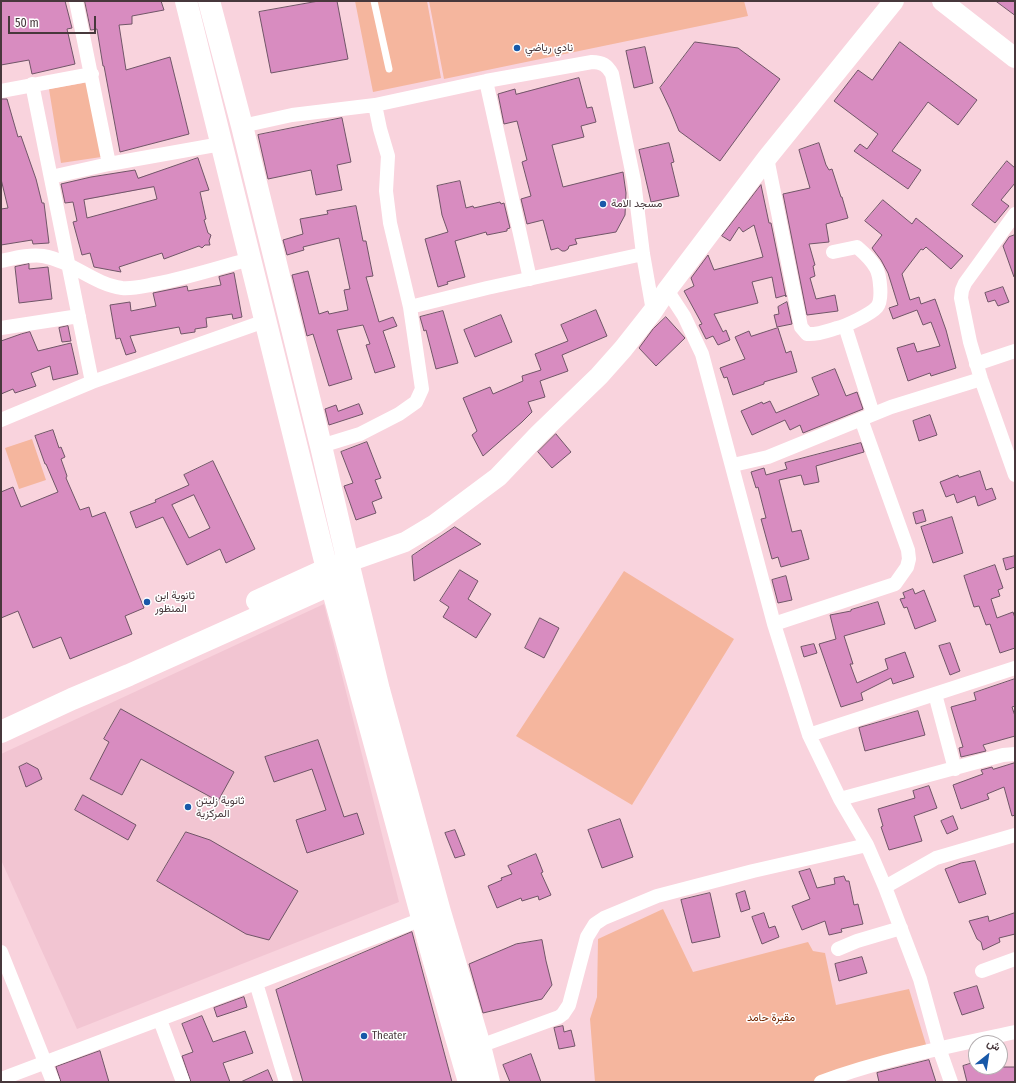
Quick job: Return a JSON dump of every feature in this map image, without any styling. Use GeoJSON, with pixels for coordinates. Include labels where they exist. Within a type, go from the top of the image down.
{"type":"FeatureCollection","features":[{"type":"Feature","properties":{"kind":"main road"},"geometry":{"type":"LineString","coordinates":[[186,1],[265,321],[340,573],[432,916],[469,1082]]}},
{"type":"Feature","properties":{"kind":"main road"},"geometry":{"type":"LineString","coordinates":[[209,1],[242,126],[321,446],[340,573]]}},
{"type":"Feature","properties":{"kind":"main road"},"geometry":{"type":"LineString","coordinates":[[1,732],[72,698],[136,672],[406,542],[436,524],[498,477],[623,350],[767,158],[894,1]]}},
{"type":"Feature","properties":{"kind":"main road"},"geometry":{"type":"LineString","coordinates":[[948,3],[1015,58]]}},
{"type":"Feature","properties":{"kind":"main road"},"geometry":{"type":"LineString","coordinates":[[1,718],[131,660],[340,573]]}},
{"type":"Feature","properties":{"kind":"main road"},"geometry":{"type":"LineString","coordinates":[[432,916],[480,1046],[489,1082]]}},
{"type":"Feature","properties":{"kind":"street"},"geometry":{"type":"LineString","coordinates":[[76,1],[109,164]]}},
{"type":"Feature","properties":{"kind":"street"},"geometry":{"type":"LineString","coordinates":[[242,126],[292,115],[375,105],[486,81],[592,62],[605,64],[612,74],[634,181],[643,254],[653,311]]}},
{"type":"Feature","properties":{"kind":"street"},"geometry":{"type":"LineString","coordinates":[[1,90],[92,74]]}},
{"type":"Feature","properties":{"kind":"street"},"geometry":{"type":"LineString","coordinates":[[486,81],[530,279]]}},
{"type":"Feature","properties":{"kind":"street"},"geometry":{"type":"LineString","coordinates":[[32,84],[92,382]]}},
{"type":"Feature","properties":{"kind":"street"},"geometry":{"type":"LineString","coordinates":[[321,446],[360,434],[380,425],[416,402],[422,389],[410,307],[390,223],[386,191],[388,156],[375,105]]}},
{"type":"Feature","properties":{"kind":"street"},"geometry":{"type":"LineString","coordinates":[[51,177],[109,164],[221,144]]}},
{"type":"Feature","properties":{"kind":"street"},"geometry":{"type":"LineString","coordinates":[[767,158],[801,327],[807,334],[813,335],[845,326],[873,310],[878,306],[880,300],[880,286],[876,269],[870,260],[857,247],[833,252]]}},
{"type":"Feature","properties":{"kind":"street"},"geometry":{"type":"LineString","coordinates":[[1015,214],[962,290],[961,298],[976,364],[1015,475]]}},
{"type":"Feature","properties":{"kind":"street"},"geometry":{"type":"LineString","coordinates":[[410,307],[643,254]]}},
{"type":"Feature","properties":{"kind":"street"},"geometry":{"type":"LineString","coordinates":[[1,261],[33,256],[44,256],[69,265],[98,282],[122,288],[133,288],[178,280],[250,259]]}},
{"type":"Feature","properties":{"kind":"street"},"geometry":{"type":"LineString","coordinates":[[668,290],[684,316],[702,354],[733,465],[774,624],[809,735],[840,799],[867,845],[885,887],[920,979],[939,1048],[951,1082]]}},
{"type":"Feature","properties":{"kind":"street"},"geometry":{"type":"LineString","coordinates":[[1,328],[79,316]]}},
{"type":"Feature","properties":{"kind":"street"},"geometry":{"type":"LineString","coordinates":[[1,420],[92,382],[265,321]]}},
{"type":"Feature","properties":{"kind":"street"},"geometry":{"type":"LineString","coordinates":[[774,624],[895,584],[908,567],[908,550],[867,416],[845,326]]}},
{"type":"Feature","properties":{"kind":"street"},"geometry":{"type":"LineString","coordinates":[[976,364],[1015,351]]}},
{"type":"Feature","properties":{"kind":"street"},"geometry":{"type":"LineString","coordinates":[[733,465],[768,457],[825,435],[867,416],[909,401],[981,379]]}},
{"type":"Feature","properties":{"kind":"street"},"geometry":{"type":"LineString","coordinates":[[809,735],[1015,668]]}},
{"type":"Feature","properties":{"kind":"street"},"geometry":{"type":"LineString","coordinates":[[936,694],[955,768]]}},
{"type":"Feature","properties":{"kind":"street"},"geometry":{"type":"LineString","coordinates":[[840,799],[1003,755],[1015,754]]}},
{"type":"Feature","properties":{"kind":"street"},"geometry":{"type":"LineString","coordinates":[[885,887],[936,858],[1015,835]]}},
{"type":"Feature","properties":{"kind":"street"},"geometry":{"type":"LineString","coordinates":[[480,1046],[559,1017],[563,1014],[569,1005],[587,937],[595,924],[604,918],[657,896],[753,871],[867,845]]}},
{"type":"Feature","properties":{"kind":"street"},"geometry":{"type":"LineString","coordinates":[[1,1079],[256,984],[432,916]]}},
{"type":"Feature","properties":{"kind":"street"},"geometry":{"type":"LineString","coordinates":[[838,949],[858,941],[901,928]]}},
{"type":"Feature","properties":{"kind":"street"},"geometry":{"type":"LineString","coordinates":[[1,952],[53,1082]]}},
{"type":"Feature","properties":{"kind":"street"},"geometry":{"type":"LineString","coordinates":[[982,971],[1015,959]]}},
{"type":"Feature","properties":{"kind":"street"},"geometry":{"type":"LineString","coordinates":[[256,984],[286,1082]]}},
{"type":"Feature","properties":{"kind":"street"},"geometry":{"type":"LineString","coordinates":[[160,1020],[183,1082]]}},
{"type":"Feature","properties":{"kind":"street"},"geometry":{"type":"LineString","coordinates":[[821,1082],[896,1059],[939,1048],[1015,1032]]}},
{"type":"Feature","properties":{"kind":"lane"},"geometry":{"type":"LineString","coordinates":[[374,1],[389,69]]}},
{"type":"Feature","properties":{"kind":"shaded area","name":"ثانوية زليتن المركزية"},"geometry":{"type":"Polygon","coordinates":[[[324,604],[399,902],[77,1029],[1,860],[1,754],[324,604]]]}},
{"type":"Feature","properties":{"kind":"green space"},"geometry":{"type":"Polygon","coordinates":[[[355,1],[427,1],[441,78],[373,92],[355,1]]]}},
{"type":"Feature","properties":{"kind":"green space","name":"نادي رياضي"},"geometry":{"type":"Polygon","coordinates":[[[429,1],[744,1],[748,16],[444,79],[429,1]]]}},
{"type":"Feature","properties":{"kind":"green space"},"geometry":{"type":"Polygon","coordinates":[[[89,82],[101,157],[61,163],[49,89],[89,82]]]}},
{"type":"Feature","properties":{"kind":"green space"},"geometry":{"type":"Polygon","coordinates":[[[32,439],[46,480],[19,489],[5,448],[32,439]]]}},
{"type":"Feature","properties":{"kind":"green space"},"geometry":{"type":"Polygon","coordinates":[[[624,571],[734,639],[632,805],[516,736],[624,571]]]}},
{"type":"Feature","properties":{"kind":"green space","name":"مقبرة حامد"},"geometry":{"type":"Polygon","coordinates":[[[663,909],[693,972],[808,942],[813,951],[825,953],[836,1005],[909,989],[928,1051],[824,1082],[595,1082],[590,1019],[597,997],[598,939],[663,909]]]}},
{"type":"Feature","properties":{"kind":"building"},"geometry":{"type":"Polygon","coordinates":[[[1,1],[65,1],[72,28],[67,29],[75,64],[32,74],[29,60],[1,65],[1,1]]]}},
{"type":"Feature","properties":{"kind":"building"},"geometry":{"type":"Polygon","coordinates":[[[85,1],[161,1],[164,10],[132,16],[132,24],[119,25],[126,70],[170,57],[189,134],[120,152],[97,29],[91,30],[85,1]]]}},
{"type":"Feature","properties":{"kind":"building"},"geometry":{"type":"Polygon","coordinates":[[[319,1],[337,1],[348,59],[271,73],[259,12],[319,1]]]}},
{"type":"Feature","properties":{"kind":"building"},"geometry":{"type":"Polygon","coordinates":[[[996,1],[1015,1],[1015,15],[996,1]]]}},
{"type":"Feature","properties":{"kind":"building"},"geometry":{"type":"Polygon","coordinates":[[[695,42],[738,48],[780,79],[720,161],[679,131],[660,88],[695,42]]]}},
{"type":"Feature","properties":{"kind":"building"},"geometry":{"type":"Polygon","coordinates":[[[900,42],[977,100],[958,125],[928,102],[892,151],[921,170],[908,189],[854,151],[860,144],[867,149],[878,134],[834,101],[858,70],[872,80],[900,42]]]}},
{"type":"Feature","properties":{"kind":"building"},"geometry":{"type":"Polygon","coordinates":[[[645,47],[653,83],[634,88],[626,51],[645,47]]]}},
{"type":"Feature","properties":{"kind":"building"},"geometry":{"type":"Polygon","coordinates":[[[579,78],[587,108],[592,107],[596,122],[581,126],[584,137],[552,145],[563,187],[623,172],[626,193],[625,215],[616,232],[575,239],[577,244],[569,246],[565,251],[558,248],[551,250],[543,220],[527,224],[521,199],[531,196],[522,162],[527,160],[517,121],[504,124],[498,94],[515,89],[516,94],[579,78]]]}},
{"type":"Feature","properties":{"kind":"building"},"geometry":{"type":"Polygon","coordinates":[[[1,99],[7,99],[18,137],[21,136],[36,179],[42,203],[44,203],[49,243],[33,244],[32,240],[1,245],[1,209],[8,208],[1,179],[1,99]]]}},
{"type":"Feature","properties":{"kind":"building"},"geometry":{"type":"Polygon","coordinates":[[[342,118],[351,162],[337,165],[342,190],[316,195],[311,170],[268,179],[258,135],[342,118]]]}},
{"type":"Feature","properties":{"kind":"building"},"geometry":{"type":"Polygon","coordinates":[[[669,143],[674,162],[671,163],[679,196],[651,202],[639,150],[669,143]]]}},
{"type":"Feature","properties":{"kind":"building"},"geometry":{"type":"Polygon","coordinates":[[[819,143],[826,165],[829,170],[832,169],[848,218],[826,224],[829,242],[809,244],[815,265],[813,266],[815,276],[810,278],[816,299],[835,295],[838,311],[807,315],[783,194],[810,188],[799,150],[819,143]]]}},
{"type":"Feature","properties":{"kind":"building"},"geometry":{"type":"Polygon","coordinates":[[[198,158],[209,190],[200,192],[206,219],[204,220],[208,233],[211,235],[209,241],[210,245],[205,245],[202,248],[199,246],[164,259],[162,253],[119,267],[121,272],[94,267],[90,253],[82,255],[73,222],[77,221],[73,202],[65,203],[61,184],[91,177],[135,170],[138,178],[198,158]],[[154,187],[84,200],[87,218],[157,199],[154,187]]]}},
{"type":"Feature","properties":{"kind":"building"},"geometry":{"type":"Polygon","coordinates":[[[1007,161],[1015,168],[1015,183],[1001,200],[1009,206],[995,223],[972,205],[1007,161]]]}},
{"type":"Feature","properties":{"kind":"building"},"geometry":{"type":"Polygon","coordinates":[[[460,181],[466,208],[473,206],[474,208],[500,202],[501,204],[504,203],[510,228],[507,229],[507,231],[487,235],[486,232],[455,241],[465,277],[447,282],[448,284],[438,287],[425,239],[448,232],[442,215],[437,186],[460,181]]]}},
{"type":"Feature","properties":{"kind":"building"},"geometry":{"type":"Polygon","coordinates":[[[761,185],[769,223],[771,223],[786,295],[776,298],[772,277],[752,282],[758,303],[714,314],[723,332],[726,330],[730,340],[718,345],[713,336],[706,339],[699,325],[702,324],[684,291],[694,286],[691,278],[708,255],[714,270],[763,257],[754,225],[743,232],[739,227],[730,241],[722,236],[761,185]]]}},
{"type":"Feature","properties":{"kind":"building"},"geometry":{"type":"Polygon","coordinates":[[[883,200],[912,224],[916,218],[963,256],[951,269],[926,247],[923,250],[921,249],[902,274],[910,300],[919,297],[921,304],[935,299],[946,330],[956,368],[931,376],[930,373],[908,381],[897,348],[914,343],[917,352],[940,346],[931,322],[923,325],[917,310],[893,319],[889,308],[898,305],[888,273],[872,248],[882,235],[865,221],[883,200]]]}},
{"type":"Feature","properties":{"kind":"building"},"geometry":{"type":"Polygon","coordinates":[[[356,206],[363,241],[366,241],[373,276],[366,277],[379,322],[393,317],[397,326],[383,331],[395,367],[375,373],[366,345],[370,344],[363,325],[337,330],[352,379],[329,386],[313,334],[307,336],[292,275],[308,271],[319,314],[328,311],[329,314],[348,310],[344,290],[350,289],[339,238],[303,247],[304,250],[287,255],[283,240],[303,234],[300,219],[328,214],[327,211],[356,206]]]}},
{"type":"Feature","properties":{"kind":"building"},"geometry":{"type":"Polygon","coordinates":[[[1015,235],[1014,277],[1003,246],[1009,237],[1015,235]]]}},
{"type":"Feature","properties":{"kind":"building"},"geometry":{"type":"Polygon","coordinates":[[[29,264],[29,269],[48,267],[52,299],[19,303],[15,267],[29,264]]]}},
{"type":"Feature","properties":{"kind":"building"},"geometry":{"type":"Polygon","coordinates":[[[234,273],[242,317],[233,319],[232,314],[206,318],[207,327],[195,329],[195,332],[181,334],[179,327],[130,336],[136,352],[126,355],[120,338],[116,339],[110,305],[130,302],[131,311],[156,306],[153,293],[187,286],[188,291],[221,285],[219,277],[234,273]]]}},
{"type":"Feature","properties":{"kind":"building"},"geometry":{"type":"Polygon","coordinates":[[[1003,287],[1009,302],[998,306],[995,300],[988,302],[985,293],[1003,287]]]}},
{"type":"Feature","properties":{"kind":"building"},"geometry":{"type":"Polygon","coordinates":[[[787,302],[792,324],[777,327],[774,315],[779,314],[778,307],[787,302]]]}},
{"type":"Feature","properties":{"kind":"building"},"geometry":{"type":"Polygon","coordinates":[[[596,310],[607,336],[562,355],[568,371],[540,381],[545,397],[528,402],[532,412],[483,456],[472,435],[477,431],[463,398],[490,387],[493,394],[523,381],[522,376],[541,370],[535,354],[568,341],[561,325],[596,310]]]}},
{"type":"Feature","properties":{"kind":"building"},"geometry":{"type":"Polygon","coordinates":[[[443,311],[458,363],[436,369],[426,330],[424,331],[420,317],[443,311]]]}},
{"type":"Feature","properties":{"kind":"building"},"geometry":{"type":"Polygon","coordinates":[[[501,315],[512,342],[475,357],[464,330],[501,315]]]}},
{"type":"Feature","properties":{"kind":"building"},"geometry":{"type":"Polygon","coordinates":[[[666,317],[685,338],[656,366],[639,348],[653,329],[666,317]]]}},
{"type":"Feature","properties":{"kind":"building"},"geometry":{"type":"Polygon","coordinates":[[[68,326],[71,341],[62,342],[59,328],[68,326]]]}},
{"type":"Feature","properties":{"kind":"building"},"geometry":{"type":"Polygon","coordinates":[[[778,328],[786,353],[791,351],[797,372],[764,382],[764,384],[733,395],[727,377],[724,378],[720,368],[745,359],[735,337],[749,331],[751,336],[778,328]]]}},
{"type":"Feature","properties":{"kind":"building"},"geometry":{"type":"Polygon","coordinates":[[[30,332],[38,351],[71,343],[78,374],[53,380],[50,366],[31,373],[36,386],[15,393],[13,389],[1,394],[1,341],[30,332]]]}},
{"type":"Feature","properties":{"kind":"building"},"geometry":{"type":"Polygon","coordinates":[[[835,369],[846,396],[857,392],[863,409],[803,433],[800,425],[790,430],[785,420],[752,435],[741,411],[762,402],[763,404],[770,401],[776,413],[819,395],[812,378],[835,369]]]}},
{"type":"Feature","properties":{"kind":"building"},"geometry":{"type":"Polygon","coordinates":[[[359,404],[363,414],[329,425],[325,409],[336,405],[338,411],[359,404]]]}},
{"type":"Feature","properties":{"kind":"building"},"geometry":{"type":"Polygon","coordinates":[[[930,415],[937,435],[919,441],[913,421],[930,415]]]}},
{"type":"Feature","properties":{"kind":"building"},"geometry":{"type":"Polygon","coordinates":[[[53,430],[59,448],[61,447],[65,457],[61,459],[67,476],[66,478],[80,510],[89,507],[92,517],[105,512],[144,608],[125,616],[132,634],[70,659],[61,637],[33,648],[18,611],[1,618],[1,492],[13,487],[21,507],[58,492],[45,464],[35,436],[53,430]]]}},
{"type":"Feature","properties":{"kind":"building"},"geometry":{"type":"Polygon","coordinates":[[[556,434],[571,452],[552,468],[538,452],[556,434]]]}},
{"type":"Feature","properties":{"kind":"building"},"geometry":{"type":"Polygon","coordinates":[[[367,442],[381,478],[375,480],[382,498],[372,502],[376,513],[356,520],[344,486],[353,483],[341,452],[367,442]]]}},
{"type":"Feature","properties":{"kind":"building"},"geometry":{"type":"Polygon","coordinates":[[[861,443],[864,452],[816,466],[819,482],[804,485],[801,475],[779,480],[792,532],[801,530],[809,559],[781,567],[778,557],[772,559],[761,519],[766,518],[758,487],[756,488],[751,472],[764,468],[766,475],[787,469],[785,463],[861,443]]]}},
{"type":"Feature","properties":{"kind":"building"},"geometry":{"type":"Polygon","coordinates":[[[213,461],[255,549],[226,563],[220,549],[187,565],[163,517],[136,528],[130,512],[156,502],[155,500],[189,485],[184,475],[213,461]],[[194,495],[172,505],[189,538],[210,528],[194,495]]]}},
{"type":"Feature","properties":{"kind":"building"},"geometry":{"type":"Polygon","coordinates":[[[980,471],[986,490],[992,488],[996,499],[978,506],[975,496],[957,503],[954,494],[946,497],[940,482],[958,475],[959,477],[980,471]]]}},
{"type":"Feature","properties":{"kind":"building"},"geometry":{"type":"Polygon","coordinates":[[[923,510],[926,521],[916,524],[913,513],[923,510]]]}},
{"type":"Feature","properties":{"kind":"building"},"geometry":{"type":"Polygon","coordinates":[[[952,517],[963,553],[933,563],[921,527],[952,517]]]}},
{"type":"Feature","properties":{"kind":"building"},"geometry":{"type":"Polygon","coordinates":[[[455,527],[481,544],[414,581],[412,556],[455,527]]]}},
{"type":"Feature","properties":{"kind":"building"},"geometry":{"type":"Polygon","coordinates":[[[1015,556],[1015,567],[1006,570],[1003,559],[1015,556]]]}},
{"type":"Feature","properties":{"kind":"building"},"geometry":{"type":"Polygon","coordinates":[[[995,565],[1003,588],[998,590],[1000,596],[991,599],[997,618],[1013,612],[1015,618],[1015,648],[1000,653],[990,624],[986,625],[979,606],[974,607],[964,576],[995,565]]]}},
{"type":"Feature","properties":{"kind":"building"},"geometry":{"type":"Polygon","coordinates":[[[460,570],[478,581],[468,599],[491,614],[476,638],[443,617],[449,607],[440,601],[460,570]]]}},
{"type":"Feature","properties":{"kind":"building"},"geometry":{"type":"Polygon","coordinates":[[[786,576],[792,600],[778,603],[772,580],[786,576]]]}},
{"type":"Feature","properties":{"kind":"building"},"geometry":{"type":"Polygon","coordinates":[[[913,589],[915,594],[924,590],[936,621],[915,629],[907,607],[904,608],[900,599],[905,598],[903,593],[913,589]]]}},
{"type":"Feature","properties":{"kind":"building"},"geometry":{"type":"Polygon","coordinates":[[[878,602],[885,624],[844,636],[853,664],[850,664],[857,683],[888,669],[885,659],[905,652],[914,677],[893,684],[891,678],[861,693],[863,700],[841,707],[819,644],[836,639],[830,615],[851,611],[878,602]]]}},
{"type":"Feature","properties":{"kind":"building"},"geometry":{"type":"Polygon","coordinates":[[[540,618],[559,628],[544,658],[525,648],[540,618]]]}},
{"type":"Feature","properties":{"kind":"building"},"geometry":{"type":"Polygon","coordinates":[[[950,643],[960,671],[950,675],[939,646],[950,643]]]}},
{"type":"Feature","properties":{"kind":"building"},"geometry":{"type":"Polygon","coordinates":[[[814,644],[817,653],[804,657],[801,647],[814,644]]]}},
{"type":"Feature","properties":{"kind":"building"},"geometry":{"type":"Polygon","coordinates":[[[1015,679],[1015,706],[1012,707],[1015,716],[1015,736],[983,745],[986,751],[961,757],[959,748],[963,747],[951,707],[976,700],[974,693],[1015,679]]]}},
{"type":"Feature","properties":{"kind":"building"},"geometry":{"type":"Polygon","coordinates":[[[121,709],[234,772],[218,801],[141,759],[122,795],[90,779],[109,742],[104,739],[121,709]]]}},
{"type":"Feature","properties":{"kind":"building"},"geometry":{"type":"Polygon","coordinates":[[[918,711],[925,735],[865,751],[859,728],[918,711]]]}},
{"type":"Feature","properties":{"kind":"building"},"geometry":{"type":"Polygon","coordinates":[[[318,740],[344,817],[357,813],[364,834],[307,853],[296,820],[326,810],[312,769],[274,782],[265,757],[318,740]]]}},
{"type":"Feature","properties":{"kind":"building"},"geometry":{"type":"Polygon","coordinates":[[[27,763],[38,769],[42,779],[26,787],[19,767],[27,763]]]}},
{"type":"Feature","properties":{"kind":"building"},"geometry":{"type":"Polygon","coordinates":[[[1015,763],[1015,815],[1012,816],[1004,787],[987,794],[989,799],[961,809],[953,785],[983,774],[981,770],[992,767],[993,769],[1015,763]]]}},
{"type":"Feature","properties":{"kind":"building"},"geometry":{"type":"Polygon","coordinates":[[[929,786],[937,808],[914,816],[922,841],[889,850],[881,827],[883,826],[878,809],[915,798],[913,791],[929,786]]]}},
{"type":"Feature","properties":{"kind":"building"},"geometry":{"type":"Polygon","coordinates":[[[83,795],[136,825],[128,840],[75,810],[83,795]]]}},
{"type":"Feature","properties":{"kind":"building"},"geometry":{"type":"Polygon","coordinates":[[[953,816],[958,829],[947,834],[941,821],[953,816]]]}},
{"type":"Feature","properties":{"kind":"building"},"geometry":{"type":"Polygon","coordinates":[[[620,819],[633,857],[602,868],[588,830],[620,819]]]}},
{"type":"Feature","properties":{"kind":"building"},"geometry":{"type":"Polygon","coordinates":[[[455,830],[465,855],[455,858],[445,833],[455,830]]]}},
{"type":"Feature","properties":{"kind":"building"},"geometry":{"type":"Polygon","coordinates":[[[186,832],[210,840],[298,891],[269,940],[246,934],[157,881],[186,832]]]}},
{"type":"Feature","properties":{"kind":"building"},"geometry":{"type":"Polygon","coordinates":[[[536,854],[543,872],[541,873],[551,895],[539,900],[538,896],[522,901],[521,898],[497,908],[488,886],[502,880],[501,878],[512,874],[508,866],[536,854]]]}},
{"type":"Feature","properties":{"kind":"building"},"geometry":{"type":"Polygon","coordinates":[[[975,861],[986,894],[959,903],[945,869],[961,863],[975,861]]]}},
{"type":"Feature","properties":{"kind":"building"},"geometry":{"type":"Polygon","coordinates":[[[810,869],[817,888],[835,884],[834,878],[844,876],[846,881],[849,881],[854,905],[858,904],[863,924],[841,929],[842,932],[829,935],[825,921],[802,930],[792,906],[810,899],[799,872],[810,869]]]}},
{"type":"Feature","properties":{"kind":"building"},"geometry":{"type":"Polygon","coordinates":[[[745,891],[750,909],[741,912],[736,894],[745,891]]]}},
{"type":"Feature","properties":{"kind":"building"},"geometry":{"type":"Polygon","coordinates":[[[710,893],[720,937],[692,943],[681,900],[710,893]]]}},
{"type":"Feature","properties":{"kind":"building"},"geometry":{"type":"Polygon","coordinates":[[[764,913],[769,928],[775,926],[779,937],[762,944],[752,917],[764,913]]]}},
{"type":"Feature","properties":{"kind":"building"},"geometry":{"type":"Polygon","coordinates":[[[1015,913],[1015,934],[999,938],[1000,942],[983,950],[981,942],[977,939],[969,921],[988,916],[989,921],[1015,913]]]}},
{"type":"Feature","properties":{"kind":"building","name":"Theater"},"geometry":{"type":"Polygon","coordinates":[[[412,932],[452,1082],[303,1082],[276,990],[412,932]]]}},
{"type":"Feature","properties":{"kind":"building"},"geometry":{"type":"Polygon","coordinates":[[[542,940],[552,985],[542,999],[483,1013],[469,964],[516,944],[542,940]]]}},
{"type":"Feature","properties":{"kind":"building"},"geometry":{"type":"Polygon","coordinates":[[[862,957],[867,973],[839,981],[835,964],[862,957]]]}},
{"type":"Feature","properties":{"kind":"building"},"geometry":{"type":"Polygon","coordinates":[[[977,986],[984,1008],[962,1015],[954,993],[977,986]]]}},
{"type":"Feature","properties":{"kind":"building"},"geometry":{"type":"Polygon","coordinates":[[[244,997],[247,1007],[217,1017],[214,1008],[244,997]]]}},
{"type":"Feature","properties":{"kind":"building"},"geometry":{"type":"Polygon","coordinates":[[[202,1016],[213,1042],[245,1031],[253,1053],[223,1063],[230,1082],[191,1082],[182,1056],[193,1052],[182,1024],[202,1016]]]}},
{"type":"Feature","properties":{"kind":"building"},"geometry":{"type":"Polygon","coordinates":[[[563,1026],[564,1032],[571,1030],[575,1046],[559,1049],[554,1028],[563,1026]]]}},
{"type":"Feature","properties":{"kind":"building"},"geometry":{"type":"Polygon","coordinates":[[[100,1051],[109,1082],[61,1082],[56,1067],[100,1051]]]}},
{"type":"Feature","properties":{"kind":"building"},"geometry":{"type":"Polygon","coordinates":[[[531,1054],[541,1082],[510,1082],[503,1065],[531,1054]]]}},
{"type":"Feature","properties":{"kind":"building"},"geometry":{"type":"Polygon","coordinates":[[[929,1060],[936,1082],[879,1082],[877,1073],[929,1060]]]}},
{"type":"Feature","properties":{"kind":"building"},"geometry":{"type":"Polygon","coordinates":[[[968,1064],[968,1075],[1008,1075],[1008,1067],[1015,1067],[1015,1082],[967,1082],[963,1066],[968,1064]]]}},
{"type":"Feature","properties":{"kind":"building"},"geometry":{"type":"Polygon","coordinates":[[[268,1070],[273,1082],[241,1082],[268,1070]]]}},
{"type":"Feature","properties":{"kind":"place","name":"نادي رياضي"},"geometry":{"type":"Point","coordinates":[517,48]}},
{"type":"Feature","properties":{"kind":"place","name":"مسجد الامة"},"geometry":{"type":"Point","coordinates":[603,204]}},
{"type":"Feature","properties":{"kind":"place","name":"ثانوية ابن المنظور"},"geometry":{"type":"Point","coordinates":[147,602]}},
{"type":"Feature","properties":{"kind":"place","name":"ثانوية زليتن المركزية"},"geometry":{"type":"Point","coordinates":[188,807]}},
{"type":"Feature","properties":{"kind":"place","name":"Theater"},"geometry":{"type":"Point","coordinates":[364,1036]}}]}
